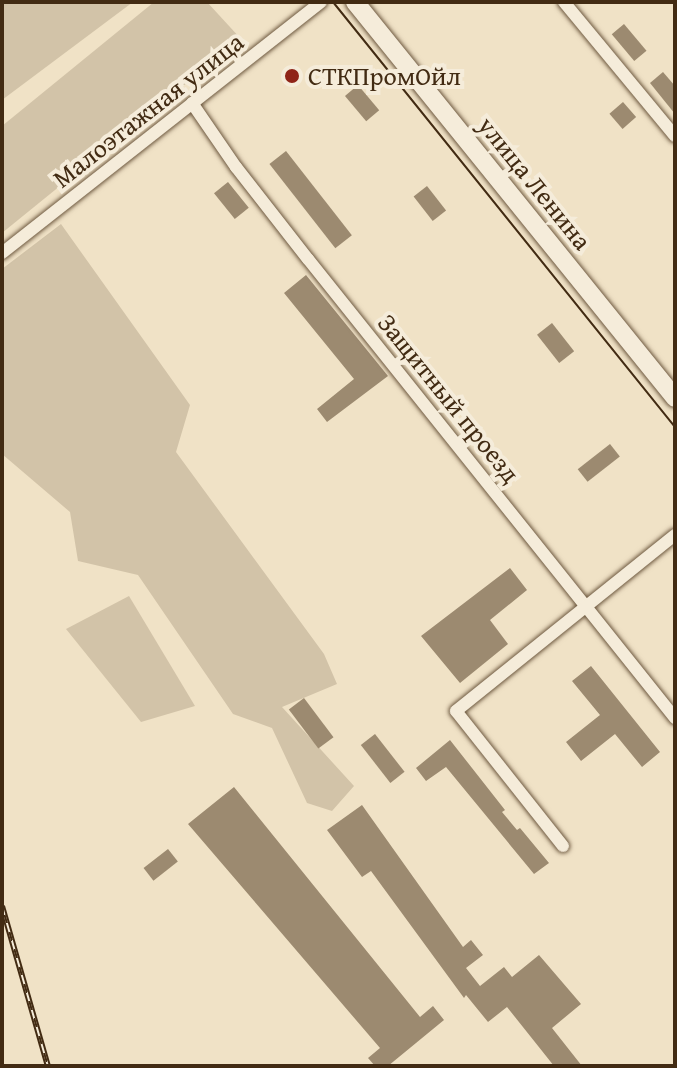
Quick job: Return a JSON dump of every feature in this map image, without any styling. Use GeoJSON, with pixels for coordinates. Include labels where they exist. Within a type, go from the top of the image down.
{"type":"FeatureCollection","features":[{"type":"Feature","properties":{"kind":"main road","name":"улица Ленина"},"geometry":{"type":"LineString","coordinates":[[355,2],[675,398]]}},
{"type":"Feature","properties":{"kind":"street","name":"Малоэтажная улица"},"geometry":{"type":"LineString","coordinates":[[2,253],[321,2]]}},
{"type":"Feature","properties":{"kind":"street"},"geometry":{"type":"LineString","coordinates":[[564,2],[675,136]]}},
{"type":"Feature","properties":{"kind":"street","name":"Защитный проезд"},"geometry":{"type":"LineString","coordinates":[[192,103],[299,248],[675,718]]}},
{"type":"Feature","properties":{"kind":"street"},"geometry":{"type":"LineString","coordinates":[[563,846],[456,711],[675,535]]}},
{"type":"Feature","properties":{"kind":"shaded area"},"geometry":{"type":"Polygon","coordinates":[[[2,2],[133,2],[2,100],[2,2]]]}},
{"type":"Feature","properties":{"kind":"shaded area"},"geometry":{"type":"Polygon","coordinates":[[[154,2],[207,2],[241,39],[2,233],[2,126],[154,2]]]}},
{"type":"Feature","properties":{"kind":"shaded area"},"geometry":{"type":"Polygon","coordinates":[[[61,224],[190,405],[176,452],[324,654],[337,684],[282,707],[354,786],[332,811],[307,803],[272,728],[233,714],[138,575],[78,561],[70,512],[2,454],[2,269],[61,224]]]}},
{"type":"Feature","properties":{"kind":"shaded area"},"geometry":{"type":"Polygon","coordinates":[[[129,596],[195,706],[141,722],[66,629],[129,596]]]}},
{"type":"Feature","properties":{"kind":"building"},"geometry":{"type":"Polygon","coordinates":[[[624,24],[646,51],[634,61],[612,34],[624,24]]]}},
{"type":"Feature","properties":{"kind":"building"},"geometry":{"type":"Polygon","coordinates":[[[663,72],[675,86],[675,114],[650,83],[663,72]]]}},
{"type":"Feature","properties":{"kind":"building"},"geometry":{"type":"Polygon","coordinates":[[[358,85],[379,110],[366,121],[345,96],[358,85]]]}},
{"type":"Feature","properties":{"kind":"building"},"geometry":{"type":"Polygon","coordinates":[[[623,102],[636,117],[623,129],[609,114],[623,102]]]}},
{"type":"Feature","properties":{"kind":"building"},"geometry":{"type":"Polygon","coordinates":[[[286,151],[352,235],[335,248],[269,164],[286,151]]]}},
{"type":"Feature","properties":{"kind":"building"},"geometry":{"type":"Polygon","coordinates":[[[228,182],[249,208],[235,219],[214,193],[228,182]]]}},
{"type":"Feature","properties":{"kind":"building"},"geometry":{"type":"Polygon","coordinates":[[[427,186],[446,210],[433,221],[414,196],[427,186]]]}},
{"type":"Feature","properties":{"kind":"building"},"geometry":{"type":"Polygon","coordinates":[[[306,275],[388,376],[327,422],[317,409],[354,379],[284,293],[306,275]]]}},
{"type":"Feature","properties":{"kind":"building"},"geometry":{"type":"Polygon","coordinates":[[[552,323],[574,351],[559,363],[537,335],[552,323]]]}},
{"type":"Feature","properties":{"kind":"building"},"geometry":{"type":"Polygon","coordinates":[[[610,444],[620,457],[588,482],[578,469],[610,444]]]}},
{"type":"Feature","properties":{"kind":"building"},"geometry":{"type":"Polygon","coordinates":[[[510,568],[527,590],[490,620],[508,644],[460,683],[421,636],[510,568]]]}},
{"type":"Feature","properties":{"kind":"building"},"geometry":{"type":"Polygon","coordinates":[[[591,666],[660,752],[642,767],[615,734],[581,761],[566,742],[600,715],[572,681],[591,666]]]}},
{"type":"Feature","properties":{"kind":"building"},"geometry":{"type":"Polygon","coordinates":[[[304,698],[333,737],[318,749],[289,709],[304,698]]]}},
{"type":"Feature","properties":{"kind":"building"},"geometry":{"type":"Polygon","coordinates":[[[375,734],[405,772],[390,783],[361,745],[375,734]]]}},
{"type":"Feature","properties":{"kind":"building"},"geometry":{"type":"Polygon","coordinates":[[[450,740],[505,810],[502,812],[549,863],[534,874],[446,767],[426,781],[416,768],[450,740]]]}},
{"type":"Feature","properties":{"kind":"building"},"geometry":{"type":"Polygon","coordinates":[[[234,787],[420,1017],[433,1006],[444,1020],[388,1066],[375,1066],[368,1058],[380,1048],[188,824],[234,787]]]}},
{"type":"Feature","properties":{"kind":"building"},"geometry":{"type":"Polygon","coordinates":[[[362,805],[463,947],[471,940],[483,955],[466,968],[480,986],[504,967],[512,977],[539,955],[581,1004],[552,1028],[582,1066],[554,1066],[507,1007],[488,1022],[466,995],[464,998],[371,871],[362,877],[327,830],[362,805]]]}},
{"type":"Feature","properties":{"kind":"building"},"geometry":{"type":"Polygon","coordinates":[[[168,849],[178,862],[153,881],[144,868],[168,849]]]}},
{"type":"Feature","properties":{"kind":"tram line"},"geometry":{"type":"LineString","coordinates":[[333,2],[675,427]]}},
{"type":"Feature","properties":{"kind":"railway"},"geometry":{"type":"LineString","coordinates":[[2,906],[48,1066]]}},
{"type":"Feature","properties":{"kind":"place","name":"СТКПромОйл"},"geometry":{"type":"Point","coordinates":[292,76]}}]}
